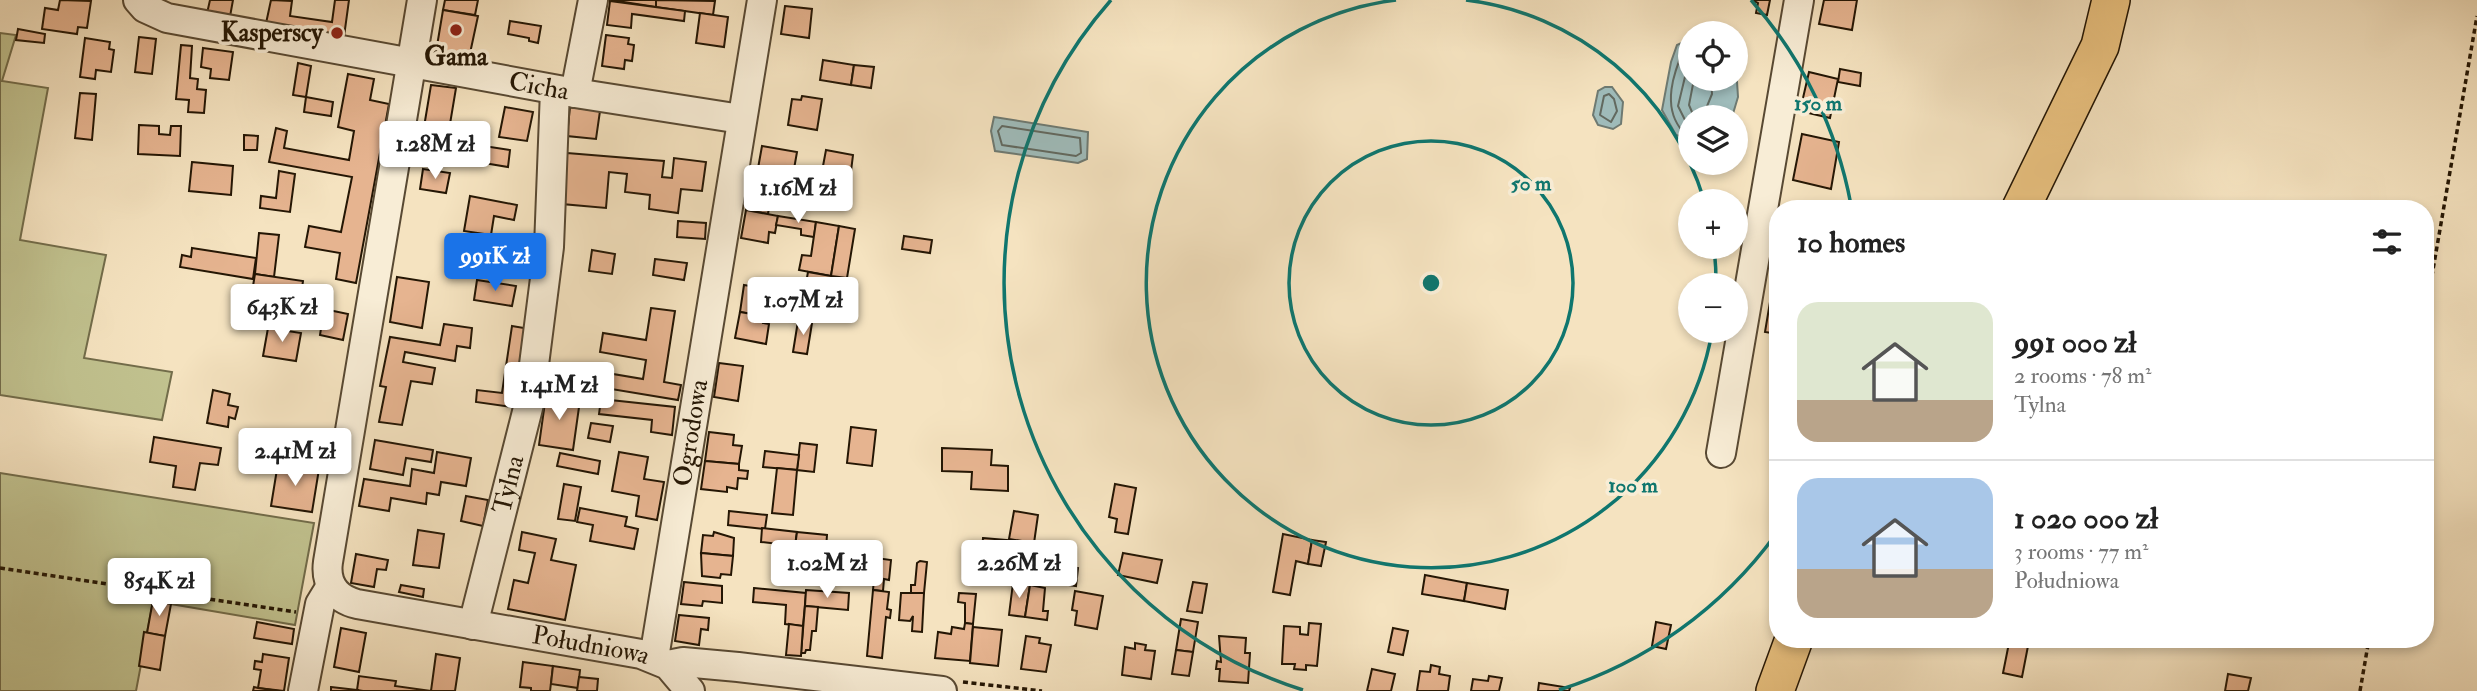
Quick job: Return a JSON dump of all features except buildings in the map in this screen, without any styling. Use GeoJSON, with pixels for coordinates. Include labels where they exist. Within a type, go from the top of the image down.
{"type":"FeatureCollection","features":[{"type":"Feature","properties":{"kind":"main road"},"geometry":{"type":"LineString","coordinates":[[2025,200],[2099,46],[2111,0]]}},
{"type":"Feature","properties":{"kind":"main road"},"geometry":{"type":"LineString","coordinates":[[1775,691],[1791,648]]}},
{"type":"Feature","properties":{"kind":"main road"},"geometry":{"type":"LineString","coordinates":[[1801,691],[1818,648]]}},
{"type":"Feature","properties":{"kind":"street","name":"Cicha"},"geometry":{"type":"LineString","coordinates":[[138,0],[145,8],[167,18],[565,91],[741,119]]}},
{"type":"Feature","properties":{"kind":"street"},"geometry":{"type":"LineString","coordinates":[[303,691],[317,615],[331,586],[328,562],[422,0]]}},
{"type":"Feature","properties":{"kind":"street","name":"Tylna"},"geometry":{"type":"LineString","coordinates":[[473,625],[529,404],[565,91],[593,0]]}},
{"type":"Feature","properties":{"kind":"street","name":"Ogrodowa"},"geometry":{"type":"LineString","coordinates":[[661,662],[741,119],[762,0]]}},
{"type":"Feature","properties":{"kind":"street"},"geometry":{"type":"LineString","coordinates":[[1721,453],[1798,0]]}},
{"type":"Feature","properties":{"kind":"street","name":"Południowa"},"geometry":{"type":"LineString","coordinates":[[331,586],[350,603],[661,662],[738,667],[942,691]]}},
{"type":"Feature","properties":{"kind":"street"},"geometry":{"type":"LineString","coordinates":[[661,662],[690,691]]}},
{"type":"Feature","properties":{"kind":"path"},"geometry":{"type":"LineString","coordinates":[[2434,264],[2477,16]]}},
{"type":"Feature","properties":{"kind":"path"},"geometry":{"type":"LineString","coordinates":[[0,568],[317,615]]}},
{"type":"Feature","properties":{"kind":"path"},"geometry":{"type":"LineString","coordinates":[[2360,691],[2367,648]]}},
{"type":"Feature","properties":{"kind":"green space"},"geometry":{"type":"Polygon","coordinates":[[[0,33],[16,35],[2,81],[48,88],[20,240],[106,255],[84,358],[172,372],[162,420],[0,395],[0,33]]]}},
{"type":"Feature","properties":{"kind":"green space"},"geometry":{"type":"Polygon","coordinates":[[[0,473],[314,523],[295,625],[153,601],[136,691],[0,691],[0,473]]]}},
{"type":"Feature","properties":{"kind":"water"},"geometry":{"type":"Polygon","coordinates":[[[1677,45],[1678,91],[1738,91],[1738,97],[1736,105],[1678,105],[1678,136],[1662,110],[1677,45]]]}},
{"type":"Feature","properties":{"kind":"water"},"geometry":{"type":"Polygon","coordinates":[[[1612,87],[1623,102],[1621,124],[1613,129],[1598,125],[1593,115],[1598,91],[1612,87]]]}},
{"type":"Feature","properties":{"kind":"water"},"geometry":{"type":"Polygon","coordinates":[[[994,117],[1088,132],[1087,159],[1078,163],[995,151],[991,131],[994,117]]]}},
{"type":"Feature","properties":{"kind":"place","name":"Gama"},"geometry":{"type":"Point","coordinates":[456,30]}},
{"type":"Feature","properties":{"kind":"place","name":"Kasperscy"},"geometry":{"type":"Point","coordinates":[337,33]}}]}
